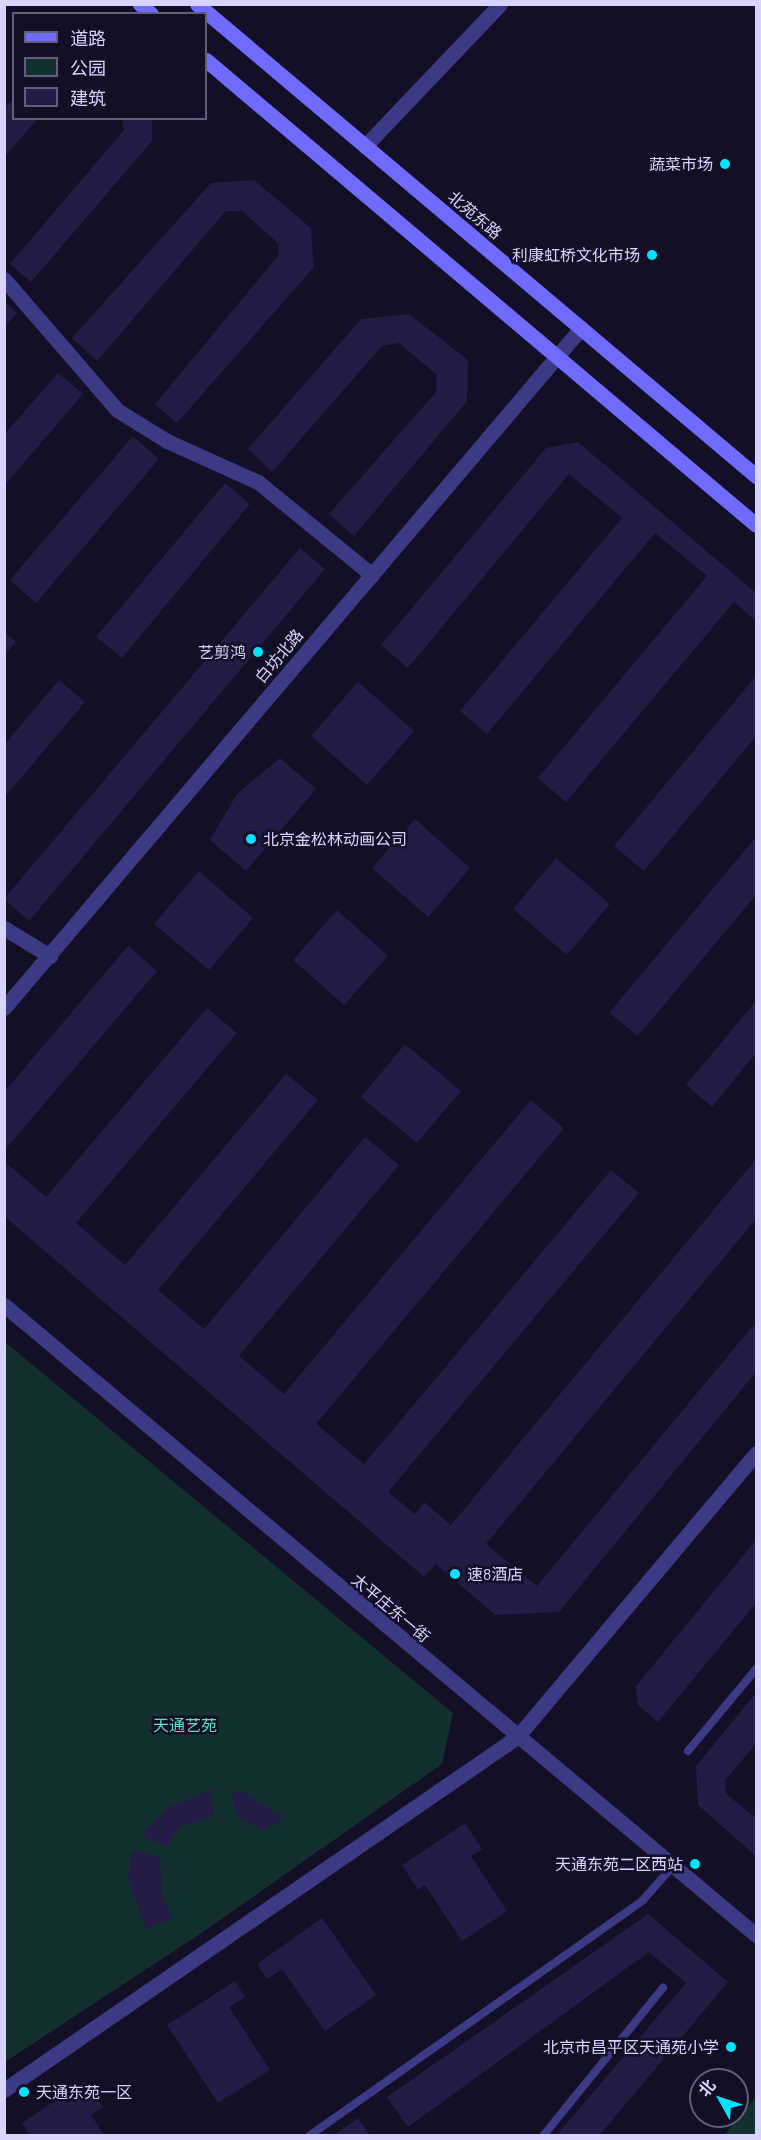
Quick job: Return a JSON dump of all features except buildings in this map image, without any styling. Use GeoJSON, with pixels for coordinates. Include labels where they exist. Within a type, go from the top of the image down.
{"type":"FeatureCollection","features":[{"type":"Feature","properties":{"kind":"main road","name":"北苑东路"},"geometry":{"type":"LineString","coordinates":[[207,12],[756,476]]}},
{"type":"Feature","properties":{"kind":"main road"},"geometry":{"type":"LineString","coordinates":[[207,61],[756,525]]}},
{"type":"Feature","properties":{"kind":"street"},"geometry":{"type":"LineString","coordinates":[[365,146],[500,4]]}},
{"type":"Feature","properties":{"kind":"street"},"geometry":{"type":"LineString","coordinates":[[4,279],[117,410],[167,441],[258,482],[372,575]]}},
{"type":"Feature","properties":{"kind":"street","name":"白坊北路"},"geometry":{"type":"LineString","coordinates":[[4,1008],[581,328]]}},
{"type":"Feature","properties":{"kind":"street"},"geometry":{"type":"LineString","coordinates":[[4,928],[50,956]]}},
{"type":"Feature","properties":{"kind":"street","name":"太平庄东一街"},"geometry":{"type":"LineString","coordinates":[[4,1305],[756,1935]]}},
{"type":"Feature","properties":{"kind":"street"},"geometry":{"type":"LineString","coordinates":[[4,2090],[517,1737],[756,1452]]}},
{"type":"Feature","properties":{"kind":"lane"},"geometry":{"type":"LineString","coordinates":[[688,1751],[756,1669]]}},
{"type":"Feature","properties":{"kind":"lane"},"geometry":{"type":"LineString","coordinates":[[309,2136],[643,1900],[673,1866]]}},
{"type":"Feature","properties":{"kind":"lane"},"geometry":{"type":"LineString","coordinates":[[543,2136],[663,1988]]}},
{"type":"Feature","properties":{"kind":"green space","name":"天通艺苑"},"geometry":{"type":"Polygon","coordinates":[[[5,1342],[453,1713],[442,1764],[203,1932],[5,2062],[5,1342]]]}},
{"type":"Feature","properties":{"kind":"green space"},"geometry":{"type":"Polygon","coordinates":[[[756,2097],[756,2135],[724,2135],[730,2128],[749,2128],[749,2105],[756,2097]]]}},
{"type":"Feature","properties":{"kind":"place","name":"蔬菜市场"},"geometry":{"type":"Point","coordinates":[725,164]}},
{"type":"Feature","properties":{"kind":"place","name":"利康虹桥文化市场"},"geometry":{"type":"Point","coordinates":[652,255]}},
{"type":"Feature","properties":{"kind":"place","name":"艺剪鸿"},"geometry":{"type":"Point","coordinates":[258,652]}},
{"type":"Feature","properties":{"kind":"place","name":"北京金松林动画公司"},"geometry":{"type":"Point","coordinates":[251,839]}},
{"type":"Feature","properties":{"kind":"place","name":"速8酒店"},"geometry":{"type":"Point","coordinates":[455,1574]}},
{"type":"Feature","properties":{"kind":"place","name":"天通东苑二区西站"},"geometry":{"type":"Point","coordinates":[695,1864]}},
{"type":"Feature","properties":{"kind":"place","name":"北京市昌平区天通苑小学"},"geometry":{"type":"Point","coordinates":[731,2047]}},
{"type":"Feature","properties":{"kind":"place","name":"天通东苑一区"},"geometry":{"type":"Point","coordinates":[24,2092]}}]}
